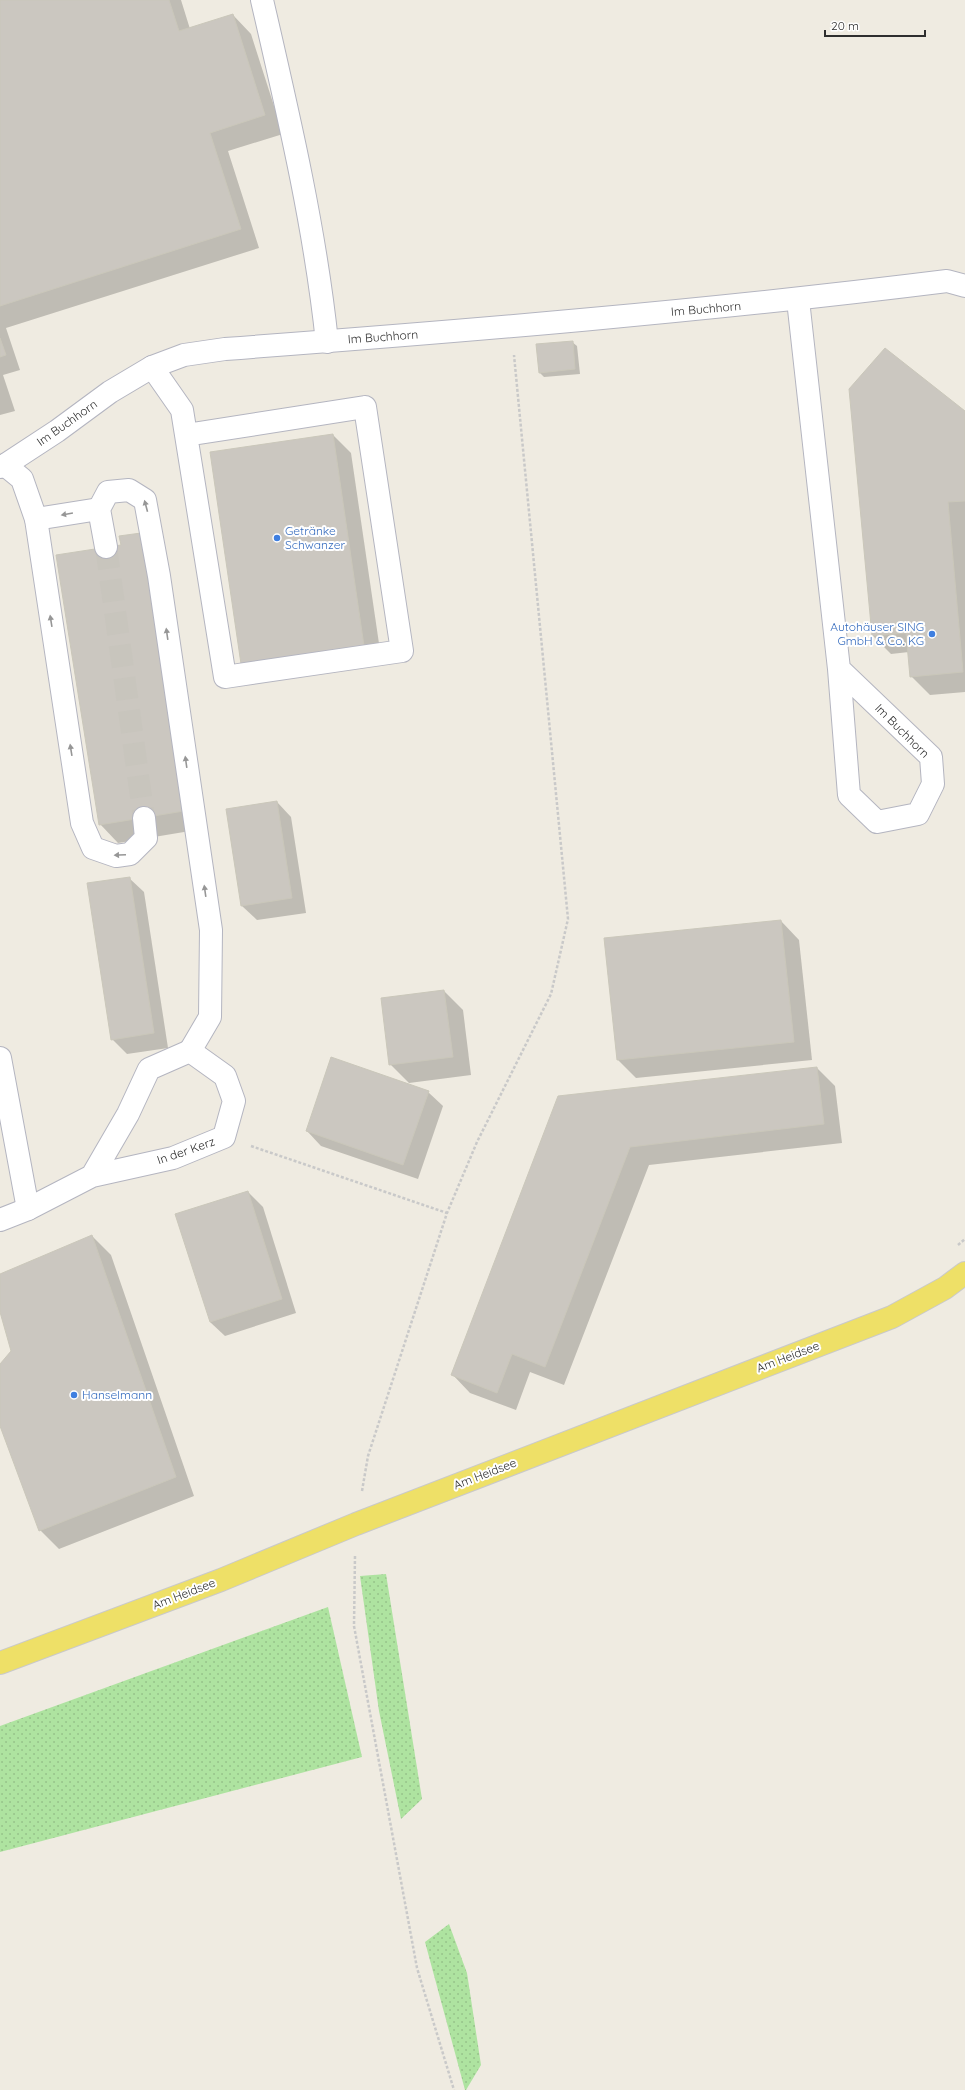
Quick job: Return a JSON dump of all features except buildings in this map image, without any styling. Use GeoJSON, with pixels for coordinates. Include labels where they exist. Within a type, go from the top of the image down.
{"type":"FeatureCollection","features":[{"type":"Feature","properties":{"kind":"main road","name":"Am Heidsee"},"geometry":{"type":"LineString","coordinates":[[0,1664],[221,1580],[356,1524],[892,1317],[945,1288],[965,1273]]}},
{"type":"Feature","properties":{"kind":"street"},"geometry":{"type":"LineString","coordinates":[[262,0],[289,120],[322,296],[327,342]]}},
{"type":"Feature","properties":{"kind":"street","name":"Im Buchhorn"},"geometry":{"type":"LineString","coordinates":[[2,466],[57,431],[110,392],[152,367],[184,354],[511,327],[798,300],[959,280]]}},
{"type":"Feature","properties":{"kind":"street","name":"Im Buchhorn"},"geometry":{"type":"LineString","coordinates":[[798,300],[839,669],[849,795],[877,822],[918,814],[933,784],[931,758],[839,669]]}},
{"type":"Feature","properties":{"kind":"street"},"geometry":{"type":"LineString","coordinates":[[152,367],[182,410],[186,435],[225,677],[402,651],[365,407],[186,435]]}},
{"type":"Feature","properties":{"kind":"street"},"geometry":{"type":"LineString","coordinates":[[2,466],[22,479],[36,519],[82,823],[93,848],[116,856],[130,854],[146,838],[144,818]]}},
{"type":"Feature","properties":{"kind":"street"},"geometry":{"type":"LineString","coordinates":[[92,1176],[128,1114],[149,1069],[190,1051],[210,1017],[211,930],[158,576],[145,500],[129,490],[108,492],[99,509],[106,547]]}},
{"type":"Feature","properties":{"kind":"street"},"geometry":{"type":"LineString","coordinates":[[36,519],[99,509]]}},
{"type":"Feature","properties":{"kind":"street","name":"In der Kerz"},"geometry":{"type":"LineString","coordinates":[[0,1220],[28,1209],[92,1176],[173,1158],[224,1137],[234,1101],[225,1076],[190,1051]]}},
{"type":"Feature","properties":{"kind":"street"},"geometry":{"type":"LineString","coordinates":[[0,1058],[28,1209]]}},
{"type":"Feature","properties":{"kind":"path"},"geometry":{"type":"LineString","coordinates":[[454,2090],[417,1968],[354,1626],[356,1524],[368,1456],[447,1213],[477,1142],[551,994],[568,919],[548,697],[511,327]]}},
{"type":"Feature","properties":{"kind":"path"},"geometry":{"type":"LineString","coordinates":[[224,1137],[447,1213]]}},
{"type":"Feature","properties":{"kind":"green space"},"geometry":{"type":"Polygon","coordinates":[[[386,1574],[422,1799],[401,1819],[379,1711],[360,1576],[386,1574]]]}},
{"type":"Feature","properties":{"kind":"green space"},"geometry":{"type":"Polygon","coordinates":[[[328,1607],[362,1757],[0,1852],[0,1726],[328,1607]]]}},
{"type":"Feature","properties":{"kind":"green space"},"geometry":{"type":"Polygon","coordinates":[[[449,1924],[467,1973],[481,2065],[466,2090],[425,1942],[449,1924]]]}},
{"type":"Feature","properties":{"kind":"tunnel"},"geometry":{"type":"LineString","coordinates":[[106,547],[144,818]]}},
{"type":"Feature","properties":{"kind":"place","name":"Getränke Schwanzer"},"geometry":{"type":"Point","coordinates":[277,538]}},
{"type":"Feature","properties":{"kind":"place","name":"Autohäuser SING GmbH & Co. KG"},"geometry":{"type":"Point","coordinates":[932,634]}},
{"type":"Feature","properties":{"kind":"place","name":"Hanselmann"},"geometry":{"type":"Point","coordinates":[74,1395]}}]}
